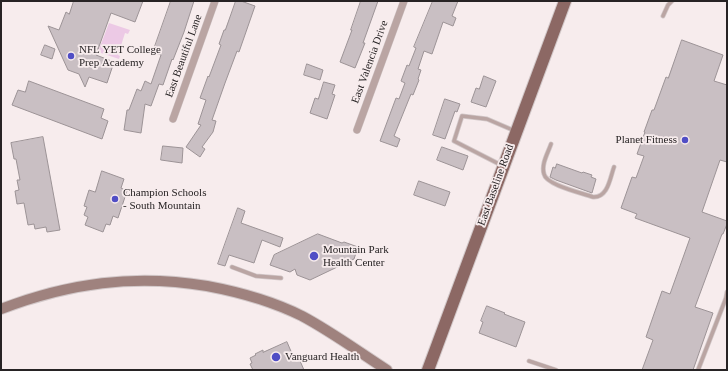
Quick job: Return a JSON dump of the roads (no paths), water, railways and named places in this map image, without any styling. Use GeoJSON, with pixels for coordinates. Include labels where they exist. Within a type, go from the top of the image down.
{"type":"FeatureCollection","features":[{"type":"Feature","properties":{"kind":"main road","name":"East Baseline Road"},"geometry":{"type":"LineString","coordinates":[[428,370],[565,1]]}},
{"type":"Feature","properties":{"kind":"street","name":"East Beautiful Lane"},"geometry":{"type":"LineString","coordinates":[[173,118],[215,1]]}},
{"type":"Feature","properties":{"kind":"street","name":"East Valencia Drive"},"geometry":{"type":"LineString","coordinates":[[357,130],[404,1]]}},
{"type":"Feature","properties":{"kind":"street"},"geometry":{"type":"LineString","coordinates":[[1,309],[48,293],[112,281],[154,280],[195,284],[243,294],[297,314],[328,331],[387,370]]}},
{"type":"Feature","properties":{"kind":"lane"},"geometry":{"type":"LineString","coordinates":[[663,16],[668,5],[672,1]]}},
{"type":"Feature","properties":{"kind":"lane"},"geometry":{"type":"LineString","coordinates":[[504,166],[454,141],[462,116],[487,119],[516,132]]}},
{"type":"Feature","properties":{"kind":"lane"},"geometry":{"type":"LineString","coordinates":[[551,144],[544,164],[544,174],[546,179],[554,184],[597,197],[605,192],[614,167]]}},
{"type":"Feature","properties":{"kind":"lane"},"geometry":{"type":"LineString","coordinates":[[232,267],[256,276],[281,278]]}},
{"type":"Feature","properties":{"kind":"lane"},"geometry":{"type":"LineString","coordinates":[[698,370],[727,292]]}},
{"type":"Feature","properties":{"kind":"lane"},"geometry":{"type":"LineString","coordinates":[[529,361],[556,370]]}},
{"type":"Feature","properties":{"kind":"place","name":"NFL YET College Prep Academy"},"geometry":{"type":"Point","coordinates":[71,56]}},
{"type":"Feature","properties":{"kind":"place","name":"Planet Fitness"},"geometry":{"type":"Point","coordinates":[685,140]}},
{"type":"Feature","properties":{"kind":"place","name":"Champion Schools - South Mountain"},"geometry":{"type":"Point","coordinates":[115,199]}},
{"type":"Feature","properties":{"kind":"place","name":"Mountain Park Health Center"},"geometry":{"type":"Point","coordinates":[314,256]}},
{"type":"Feature","properties":{"kind":"place","name":"Vanguard Health"},"geometry":{"type":"Point","coordinates":[276,357]}}]}
